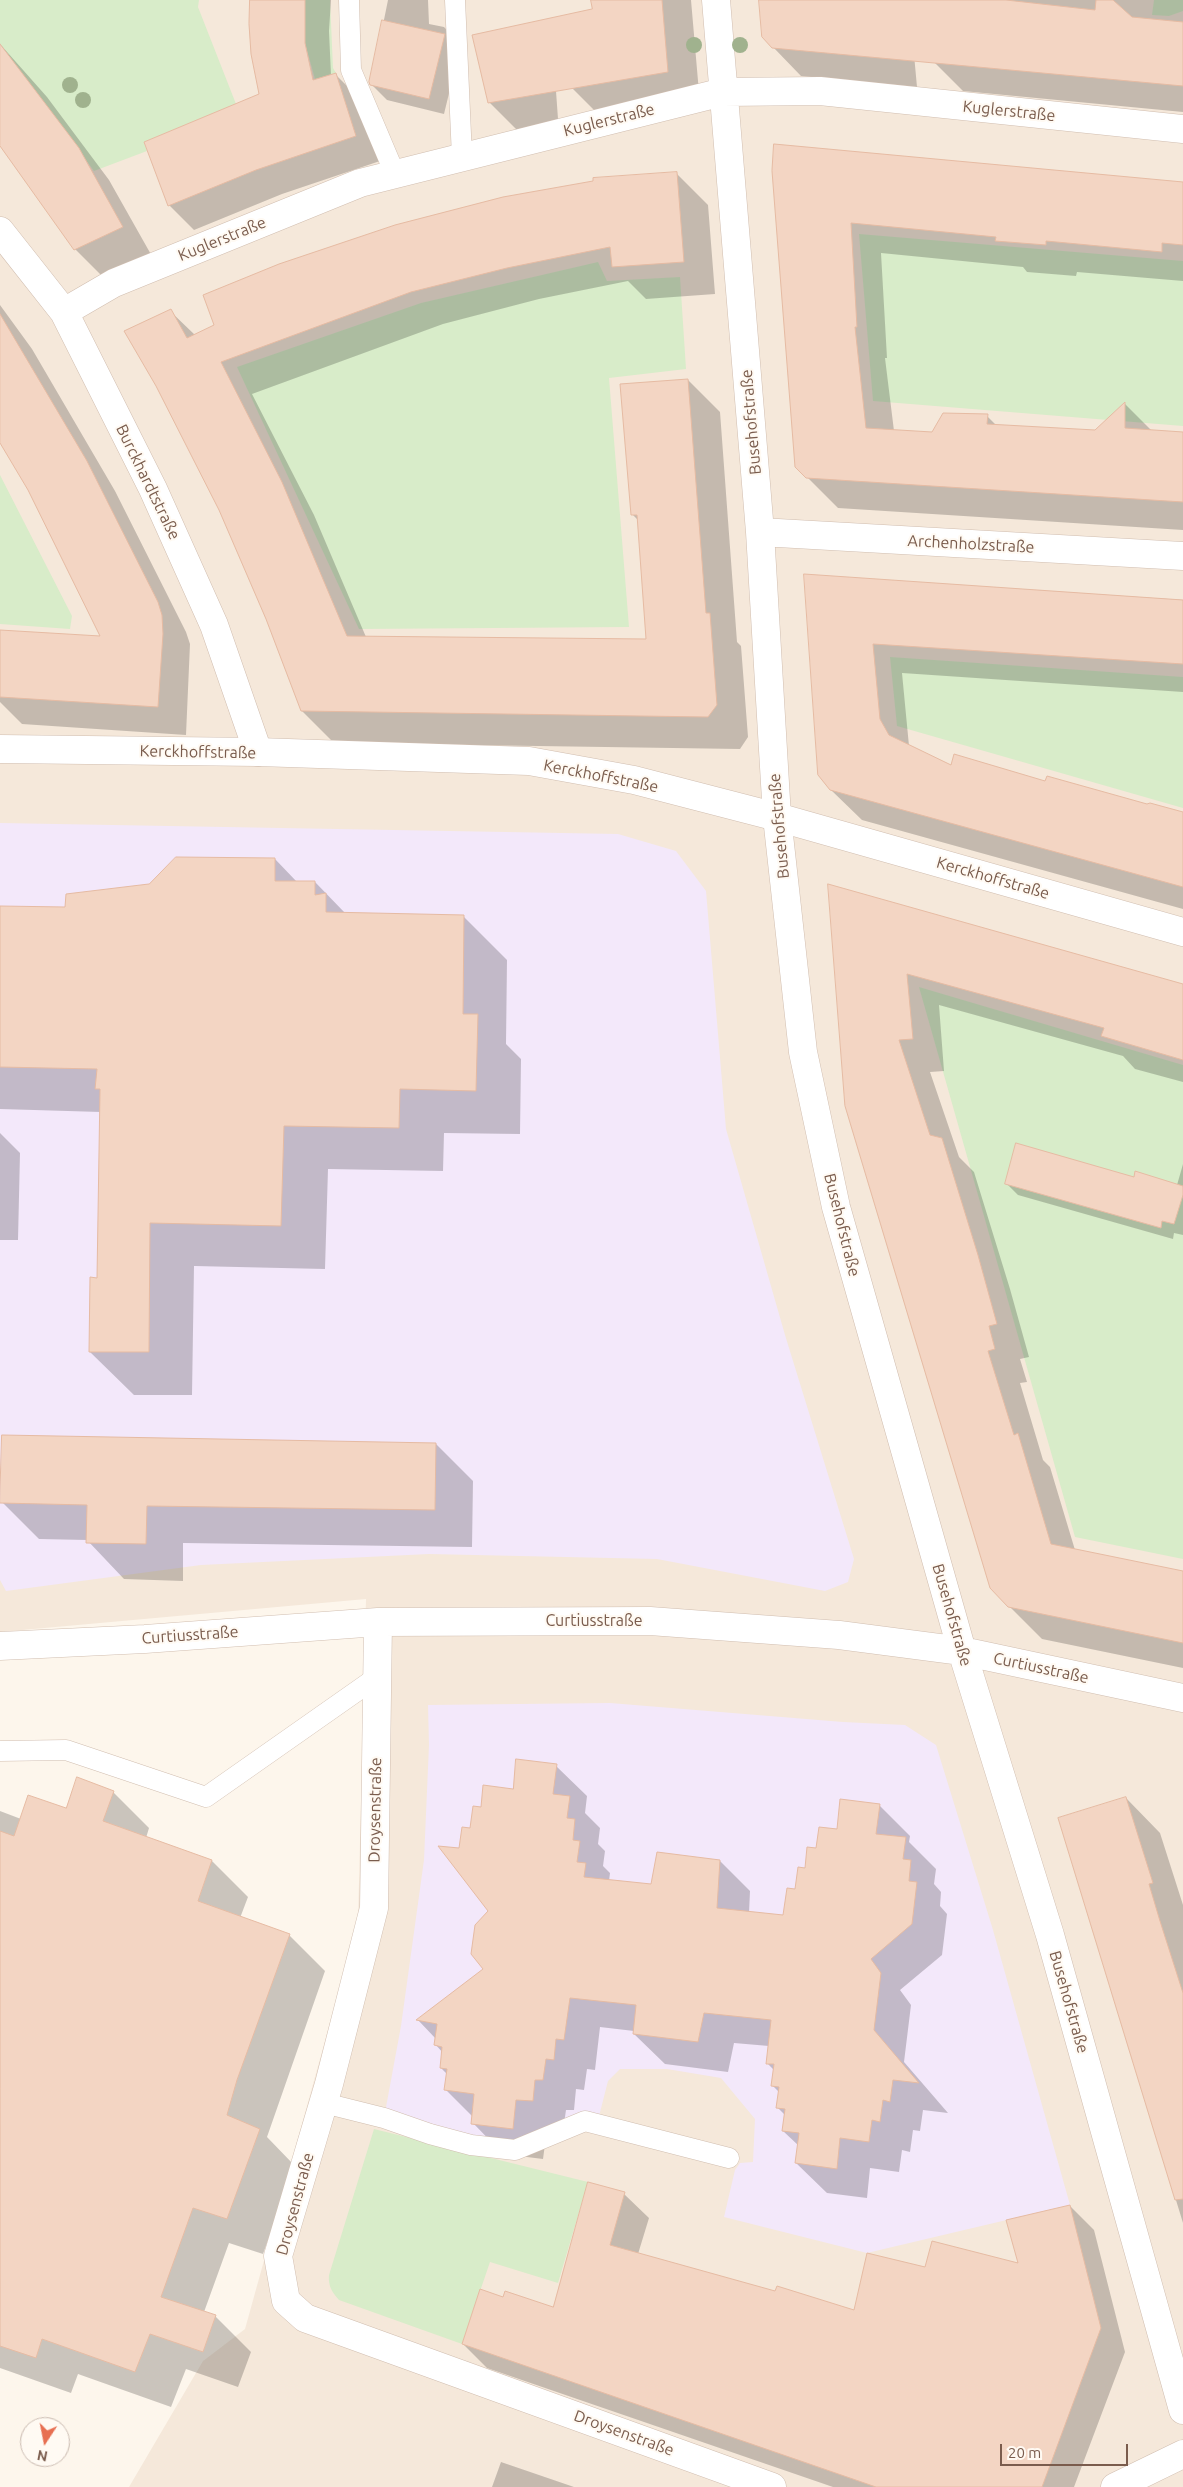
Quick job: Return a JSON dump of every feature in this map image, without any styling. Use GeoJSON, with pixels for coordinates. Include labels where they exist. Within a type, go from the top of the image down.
{"type":"FeatureCollection","features":[{"type":"Feature","properties":{"kind":"street","name":"Busehofstraße"},"geometry":{"type":"LineString","coordinates":[[716,0],[760,532],[777,817],[803,1052],[836,1207],[962,1651],[1050,1935],[1183,2410]]}},
{"type":"Feature","properties":{"kind":"street","name":"Kuglerstraße"},"geometry":{"type":"LineString","coordinates":[[64,312],[114,283],[360,183],[723,92],[820,91],[1183,129]]}},
{"type":"Feature","properties":{"kind":"street","name":"Burckhardtstraße"},"geometry":{"type":"LineString","coordinates":[[0,231],[64,312],[153,489],[210,616],[258,752]]}},
{"type":"Feature","properties":{"kind":"street","name":"Archenholzstraße"},"geometry":{"type":"LineString","coordinates":[[760,532],[1183,556]]}},
{"type":"Feature","properties":{"kind":"street","name":"Kerckhoffstraße"},"geometry":{"type":"LineString","coordinates":[[0,750],[258,752],[529,761],[634,780],[777,817],[1183,932]]}},
{"type":"Feature","properties":{"kind":"street","name":"Curtiusstraße"},"geometry":{"type":"LineString","coordinates":[[0,1646],[146,1645],[378,1622],[650,1621],[839,1635],[962,1651],[1183,1698]]}},
{"type":"Feature","properties":{"kind":"street","name":"Droysenstraße"},"geometry":{"type":"LineString","coordinates":[[378,1622],[374,1908],[324,2103],[278,2256],[286,2302],[305,2318],[772,2487]]}},
{"type":"Feature","properties":{"kind":"street"},"geometry":{"type":"LineString","coordinates":[[1116,2487],[1183,2454]]}},
{"type":"Feature","properties":{"kind":"lane"},"geometry":{"type":"LineString","coordinates":[[349,0],[351,70],[395,174]]}},
{"type":"Feature","properties":{"kind":"lane"},"geometry":{"type":"LineString","coordinates":[[455,0],[462,157]]}},
{"type":"Feature","properties":{"kind":"lane"},"geometry":{"type":"LineString","coordinates":[[0,1751],[66,1750],[206,1797],[377,1676]]}},
{"type":"Feature","properties":{"kind":"lane"},"geometry":{"type":"LineString","coordinates":[[324,2103],[384,2118],[430,2134],[471,2145],[515,2150],[585,2121],[728,2158]]}},
{"type":"Feature","properties":{"kind":"shaded area"},"geometry":{"type":"Polygon","coordinates":[[[0,0],[1183,0],[1183,2487],[129,2487],[203,2361],[245,2329],[358,1922],[366,1599],[0,1632],[0,0]]]}},
{"type":"Feature","properties":{"kind":"shaded area"},"geometry":{"type":"Polygon","coordinates":[[[0,823],[618,834],[676,851],[706,891],[726,1129],[785,1335],[854,1559],[848,1582],[825,1591],[657,1559],[429,1554],[201,1565],[6,1591],[0,1580],[0,823]]]}},
{"type":"Feature","properties":{"kind":"shaded area"},"geometry":{"type":"Polygon","coordinates":[[[610,1703],[843,1722],[905,1725],[936,1745],[993,1930],[1070,2205],[867,2253],[724,2217],[735,2170],[740,2163],[753,2162],[755,2119],[721,2078],[667,2069],[620,2069],[608,2081],[597,2124],[515,2150],[384,2118],[401,2026],[424,1860],[429,1745],[428,1705],[610,1703]]]}},
{"type":"Feature","properties":{"kind":"green space"},"geometry":{"type":"Polygon","coordinates":[[[0,0],[199,0],[198,7],[236,104],[144,142],[147,151],[94,171],[35,90],[0,47],[0,0]]]}},
{"type":"Feature","properties":{"kind":"green space"},"geometry":{"type":"Polygon","coordinates":[[[305,0],[330,0],[333,68],[336,73],[315,79],[305,43],[305,0]]]}},
{"type":"Feature","properties":{"kind":"green space"},"geometry":{"type":"Polygon","coordinates":[[[1154,0],[1183,0],[1183,11],[1169,16],[1152,15],[1154,0]]]}},
{"type":"Feature","properties":{"kind":"green space"},"geometry":{"type":"Polygon","coordinates":[[[859,234],[1183,261],[1183,426],[873,401],[859,234]]]}},
{"type":"Feature","properties":{"kind":"green space"},"geometry":{"type":"Polygon","coordinates":[[[598,262],[607,281],[680,277],[686,369],[609,378],[629,627],[359,629],[237,367],[421,303],[598,262]]]}},
{"type":"Feature","properties":{"kind":"green space"},"geometry":{"type":"Polygon","coordinates":[[[0,475],[72,616],[70,629],[0,624],[0,475]]]}},
{"type":"Feature","properties":{"kind":"green space"},"geometry":{"type":"Polygon","coordinates":[[[890,657],[1183,677],[1183,808],[897,726],[890,657]]]}},
{"type":"Feature","properties":{"kind":"green space"},"geometry":{"type":"Polygon","coordinates":[[[919,987],[1183,1065],[1183,1559],[1075,1537],[919,987]]]}},
{"type":"Feature","properties":{"kind":"green space"},"geometry":{"type":"Polygon","coordinates":[[[374,2129],[588,2182],[558,2283],[490,2262],[462,2344],[339,2300],[331,2289],[329,2275],[374,2129]]]}},
{"type":"Feature","properties":{"kind":"building"},"geometry":{"type":"Polygon","coordinates":[[[250,0],[305,0],[305,43],[313,80],[336,73],[356,136],[256,170],[168,206],[144,142],[259,94],[251,54],[250,0]]]}},
{"type":"Feature","properties":{"kind":"building"},"geometry":{"type":"Polygon","coordinates":[[[591,0],[662,0],[668,72],[488,103],[472,35],[592,9],[591,0]]]}},
{"type":"Feature","properties":{"kind":"building"},"geometry":{"type":"Polygon","coordinates":[[[759,0],[1006,0],[1095,10],[1096,0],[1113,0],[1132,17],[1183,22],[1183,86],[772,48],[762,37],[759,0]]]}},
{"type":"Feature","properties":{"kind":"building"},"geometry":{"type":"Polygon","coordinates":[[[382,20],[445,34],[429,99],[370,85],[369,82],[382,20]]]}},
{"type":"Feature","properties":{"kind":"building"},"geometry":{"type":"Polygon","coordinates":[[[0,44],[79,148],[123,227],[74,250],[0,146],[0,44]]]}},
{"type":"Feature","properties":{"kind":"building"},"geometry":{"type":"Polygon","coordinates":[[[774,144],[1183,182],[1183,245],[1162,243],[1162,252],[1046,241],[1046,245],[995,241],[996,237],[851,223],[857,327],[855,327],[866,428],[932,432],[943,413],[988,414],[987,424],[1095,430],[1125,402],[1125,428],[1183,432],[1183,502],[806,478],[795,467],[772,171],[774,144]]]}},
{"type":"Feature","properties":{"kind":"building"},"geometry":{"type":"Polygon","coordinates":[[[677,172],[684,262],[612,267],[610,247],[507,268],[411,292],[221,362],[282,482],[347,636],[646,639],[637,515],[631,515],[620,384],[688,379],[706,613],[710,613],[717,705],[708,717],[301,711],[266,619],[219,510],[156,386],[124,331],[171,309],[187,338],[214,325],[203,295],[279,264],[395,225],[503,197],[593,181],[593,178],[677,172]]]}},
{"type":"Feature","properties":{"kind":"building"},"geometry":{"type":"Polygon","coordinates":[[[0,314],[87,461],[158,602],[162,615],[163,634],[158,707],[0,697],[0,630],[100,636],[28,490],[0,443],[0,314]]]}},
{"type":"Feature","properties":{"kind":"building"},"geometry":{"type":"Polygon","coordinates":[[[804,574],[1183,600],[1183,664],[873,644],[880,719],[889,735],[951,765],[954,754],[1045,781],[1047,776],[1183,812],[1183,887],[830,790],[818,775],[804,574]]]}},
{"type":"Feature","properties":{"kind":"building"},"geometry":{"type":"Polygon","coordinates":[[[176,857],[275,858],[275,881],[315,881],[315,895],[326,893],[326,912],[464,915],[463,1014],[478,1014],[476,1091],[400,1089],[399,1128],[284,1126],[281,1226],[150,1223],[149,1352],[89,1352],[90,1277],[97,1278],[100,1089],[95,1089],[97,1069],[0,1067],[0,906],[65,907],[66,894],[149,884],[176,857]]]}},
{"type":"Feature","properties":{"kind":"building"},"geometry":{"type":"Polygon","coordinates":[[[828,884],[1183,984],[1183,1060],[1101,1036],[1104,1028],[907,974],[913,1039],[899,1040],[930,1135],[942,1138],[978,1255],[997,1324],[989,1326],[995,1349],[988,1351],[1014,1435],[1018,1433],[1051,1544],[1183,1571],[1183,1643],[1008,1607],[990,1588],[845,1106],[828,884]]]}},
{"type":"Feature","properties":{"kind":"building"},"geometry":{"type":"Polygon","coordinates":[[[1016,1143],[1134,1177],[1135,1171],[1183,1186],[1183,1195],[1174,1224],[1162,1221],[1161,1228],[1005,1184],[1016,1143]]]}},
{"type":"Feature","properties":{"kind":"building"},"geometry":{"type":"Polygon","coordinates":[[[2,1435],[436,1443],[435,1510],[147,1506],[146,1544],[86,1543],[87,1505],[0,1503],[2,1435]]]}},
{"type":"Feature","properties":{"kind":"building"},"geometry":{"type":"Polygon","coordinates":[[[516,1759],[557,1764],[553,1794],[570,1796],[567,1818],[575,1819],[573,1840],[580,1841],[577,1862],[586,1863],[584,1877],[651,1884],[657,1852],[720,1860],[717,1908],[783,1915],[787,1888],[795,1889],[798,1867],[805,1868],[807,1847],[816,1848],[819,1827],[837,1829],[840,1799],[880,1804],[876,1834],[906,1837],[903,1859],[911,1860],[909,1881],[917,1882],[912,1924],[871,1959],[881,1973],[874,2030],[919,2083],[893,2080],[890,2102],[883,2100],[880,2122],[872,2120],[869,2142],[840,2138],[837,2169],[795,2163],[799,2133],[782,2131],[785,2109],[776,2108],[779,2087],[771,2086],[774,2064],[766,2064],[771,2020],[704,2013],[698,2042],[633,2034],[636,2005],[570,1998],[564,2040],[556,2039],[554,2060],[546,2059],[543,2080],[535,2080],[533,2101],[516,2100],[513,2129],[471,2124],[474,2094],[444,2090],[447,2069],[440,2068],[442,2047],[434,2045],[437,2024],[416,2020],[483,1969],[471,1954],[475,1925],[488,1911],[438,1846],[459,1848],[462,1827],[470,1828],[473,1806],[481,1807],[483,1785],[513,1789],[516,1759]]]}},
{"type":"Feature","properties":{"kind":"building"},"geometry":{"type":"Polygon","coordinates":[[[77,1777],[114,1791],[103,1821],[212,1860],[198,1901],[290,1934],[237,2080],[227,2115],[260,2129],[227,2219],[193,2208],[161,2297],[216,2315],[203,2352],[150,2334],[135,2372],[42,2339],[36,2358],[0,2346],[0,1831],[14,1836],[28,1795],[66,1808],[77,1777]]]}},
{"type":"Feature","properties":{"kind":"building"},"geometry":{"type":"Polygon","coordinates":[[[1126,1797],[1153,1883],[1149,1884],[1183,1993],[1183,2199],[1175,2200],[1058,1818],[1126,1797]]]}},
{"type":"Feature","properties":{"kind":"building"},"geometry":{"type":"Polygon","coordinates":[[[588,2182],[625,2192],[610,2245],[775,2291],[777,2286],[854,2310],[867,2253],[925,2267],[932,2241],[1018,2263],[1006,2220],[1070,2205],[1101,2328],[1042,2487],[876,2487],[462,2344],[480,2289],[503,2297],[505,2291],[553,2307],[588,2182]]]}}]}
